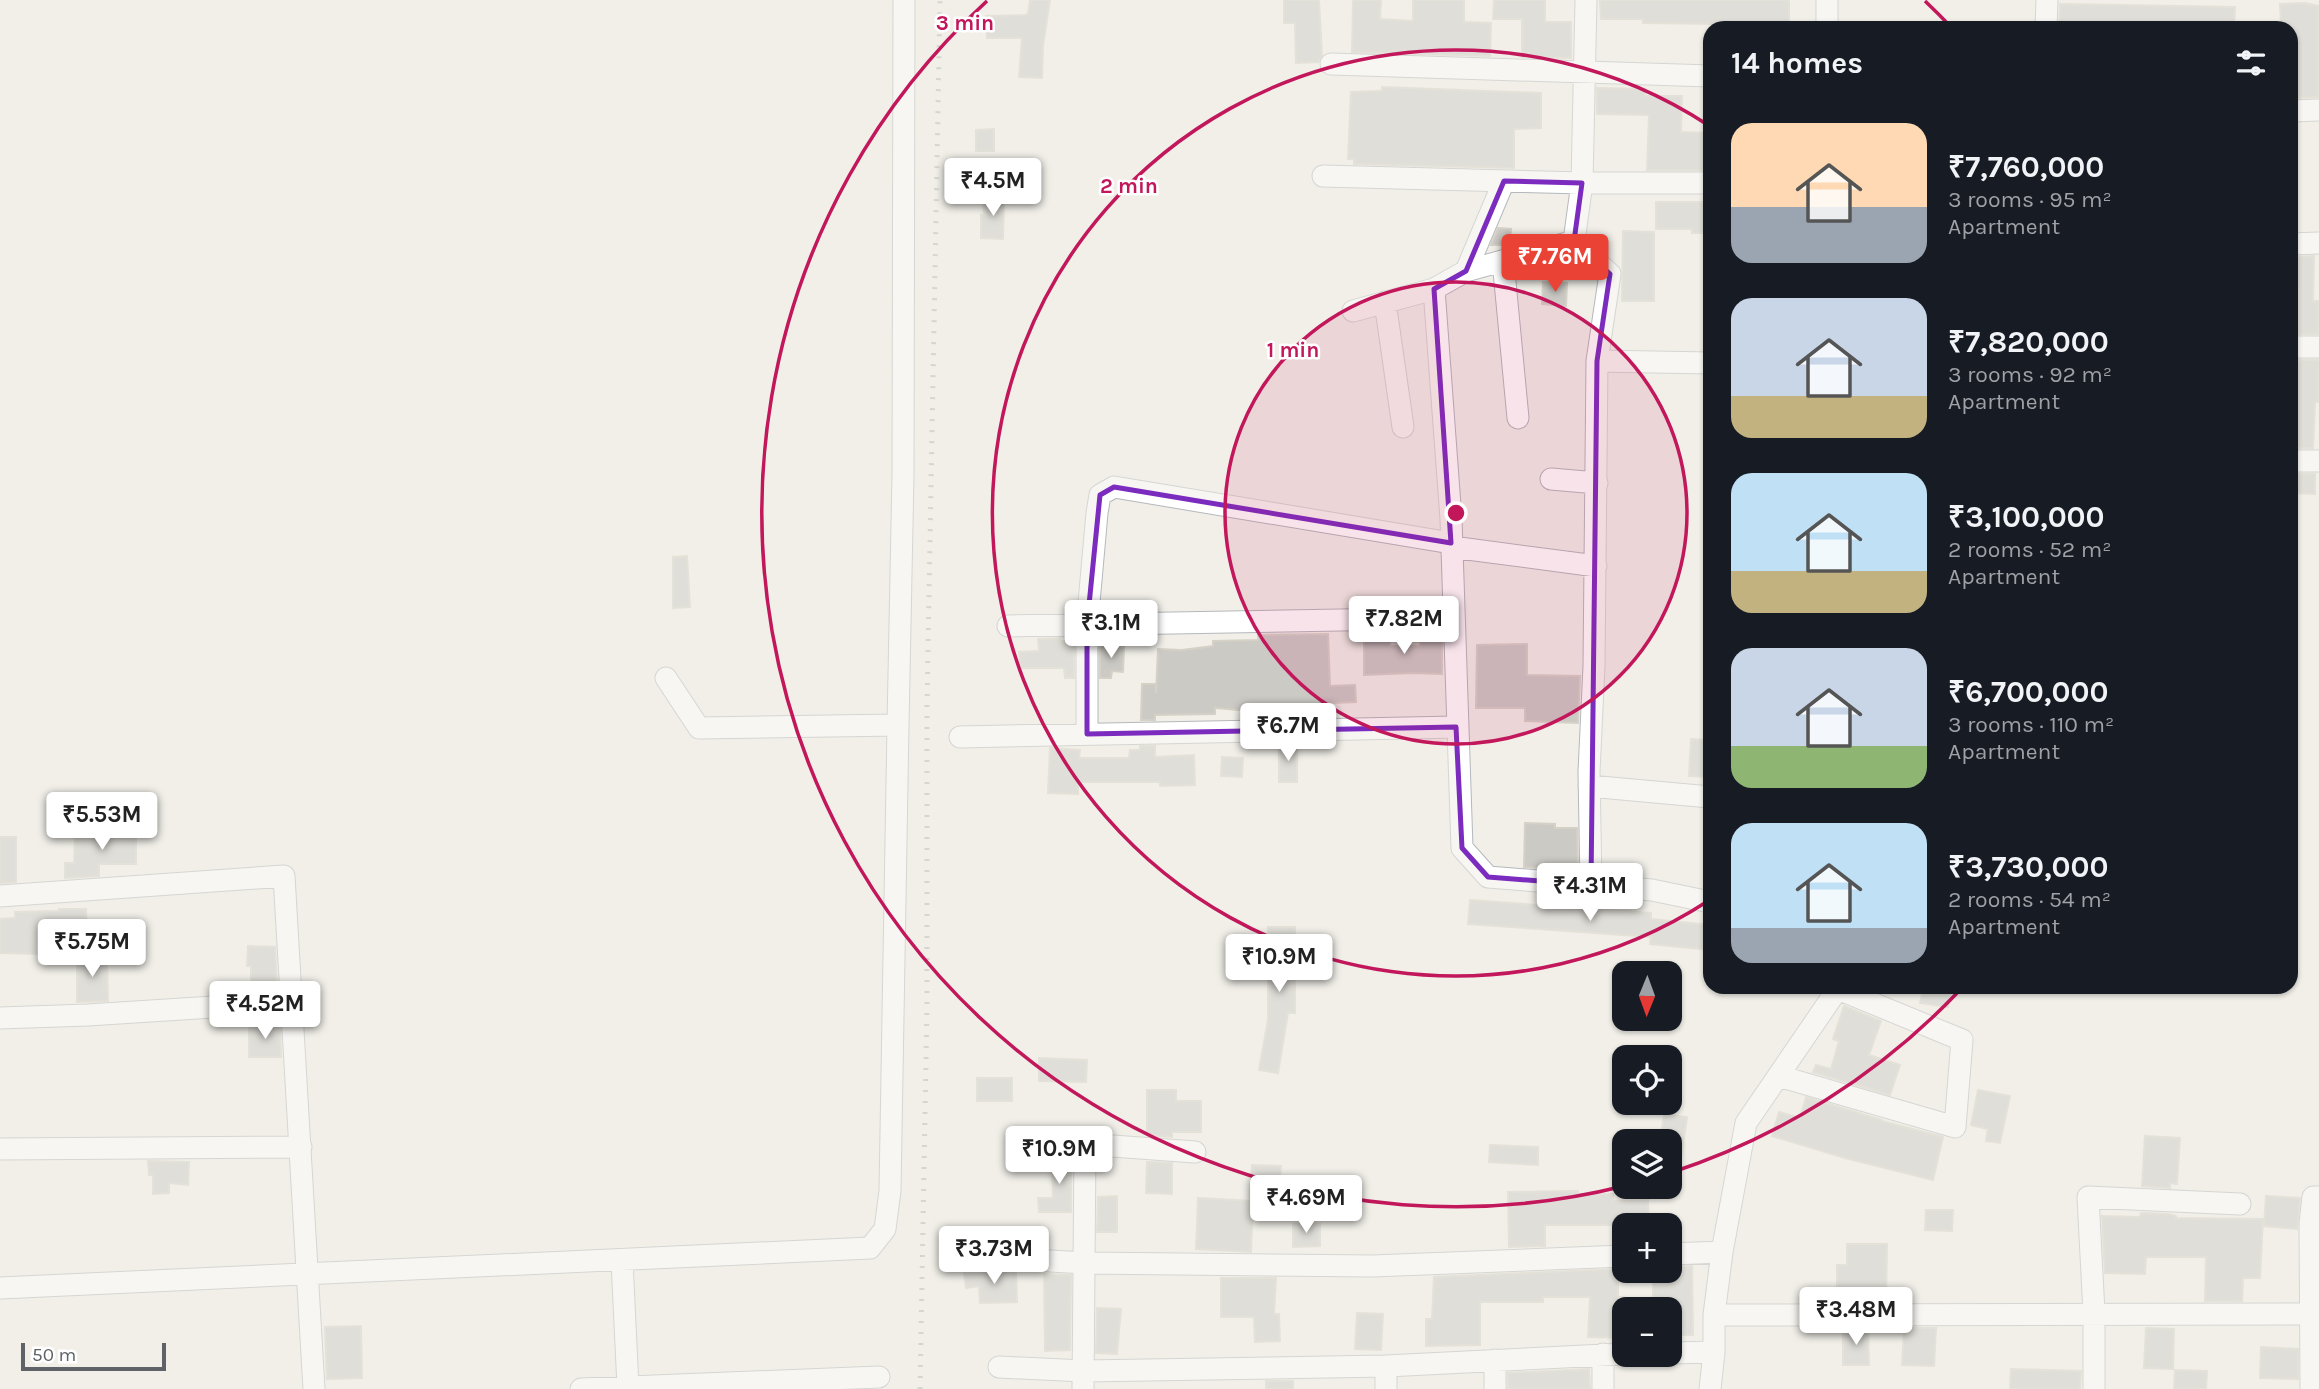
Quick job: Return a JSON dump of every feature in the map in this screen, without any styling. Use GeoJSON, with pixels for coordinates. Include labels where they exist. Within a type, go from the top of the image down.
{"type":"FeatureCollection","features":[{"type":"Feature","properties":{"kind":"street"},"geometry":{"type":"LineString","coordinates":[[0,1288],[870,1248],[885,1229],[890,1191],[903,474],[904,0]]}},
{"type":"Feature","properties":{"kind":"street"},"geometry":{"type":"LineString","coordinates":[[1574,242],[1584,130],[1586,0]]}},
{"type":"Feature","properties":{"kind":"street"},"geometry":{"type":"LineString","coordinates":[[1827,0],[1827,21]]}},
{"type":"Feature","properties":{"kind":"street"},"geometry":{"type":"LineString","coordinates":[[2046,21],[2047,0]]}},
{"type":"Feature","properties":{"kind":"street"},"geometry":{"type":"LineString","coordinates":[[1331,65],[1703,76]]}},
{"type":"Feature","properties":{"kind":"street"},"geometry":{"type":"LineString","coordinates":[[2298,111],[2319,110]]}},
{"type":"Feature","properties":{"kind":"street"},"geometry":{"type":"LineString","coordinates":[[1323,176],[1581,183],[1703,183]]}},
{"type":"Feature","properties":{"kind":"street"},"geometry":{"type":"LineString","coordinates":[[1466,271],[1504,181]]}},
{"type":"Feature","properties":{"kind":"street"},"geometry":{"type":"LineString","coordinates":[[1353,311],[1434,289],[1466,271],[1574,242]]}},
{"type":"Feature","properties":{"kind":"street"},"geometry":{"type":"LineString","coordinates":[[1574,242],[1610,274],[1597,361],[1596,566],[1589,786],[1591,886]]}},
{"type":"Feature","properties":{"kind":"street"},"geometry":{"type":"LineString","coordinates":[[2298,244],[2319,243]]}},
{"type":"Feature","properties":{"kind":"street"},"geometry":{"type":"LineString","coordinates":[[1503,261],[1518,418]]}},
{"type":"Feature","properties":{"kind":"street"},"geometry":{"type":"LineString","coordinates":[[1434,289],[1452,545],[1462,848],[1488,877],[1652,890],[1703,901]]}},
{"type":"Feature","properties":{"kind":"street"},"geometry":{"type":"LineString","coordinates":[[1385,303],[1403,427]]}},
{"type":"Feature","properties":{"kind":"street"},"geometry":{"type":"LineString","coordinates":[[2298,347],[2319,347]]}},
{"type":"Feature","properties":{"kind":"street"},"geometry":{"type":"LineString","coordinates":[[1597,361],[1703,363]]}},
{"type":"Feature","properties":{"kind":"street"},"geometry":{"type":"LineString","coordinates":[[2298,461],[2319,461]]}},
{"type":"Feature","properties":{"kind":"street"},"geometry":{"type":"LineString","coordinates":[[1551,479],[1597,483]]}},
{"type":"Feature","properties":{"kind":"street"},"geometry":{"type":"LineString","coordinates":[[1087,734],[1087,625],[1100,495],[1114,487],[1452,545],[1596,566]]}},
{"type":"Feature","properties":{"kind":"street"},"geometry":{"type":"LineString","coordinates":[[1008,626],[1454,618]]}},
{"type":"Feature","properties":{"kind":"street"},"geometry":{"type":"LineString","coordinates":[[666,678],[699,727],[898,725]]}},
{"type":"Feature","properties":{"kind":"street"},"geometry":{"type":"LineString","coordinates":[[960,737],[1456,727]]}},
{"type":"Feature","properties":{"kind":"street"},"geometry":{"type":"LineString","coordinates":[[1589,786],[1703,796]]}},
{"type":"Feature","properties":{"kind":"street"},"geometry":{"type":"LineString","coordinates":[[0,896],[284,876],[314,1389]]}},
{"type":"Feature","properties":{"kind":"street"},"geometry":{"type":"LineString","coordinates":[[1710,1389],[1714,1315],[1722,1252],[1746,1123],[1834,994]]}},
{"type":"Feature","properties":{"kind":"street"},"geometry":{"type":"LineString","coordinates":[[1779,1076],[1955,1127],[1962,1040],[1852,994]]}},
{"type":"Feature","properties":{"kind":"street"},"geometry":{"type":"LineString","coordinates":[[0,1018],[291,1002]]}},
{"type":"Feature","properties":{"kind":"street"},"geometry":{"type":"LineString","coordinates":[[1084,1380],[1084,1144],[1195,1152]]}},
{"type":"Feature","properties":{"kind":"street"},"geometry":{"type":"LineString","coordinates":[[0,1149],[301,1147]]}},
{"type":"Feature","properties":{"kind":"street"},"geometry":{"type":"LineString","coordinates":[[2094,1389],[2094,1313],[2088,1197],[2240,1204]]}},
{"type":"Feature","properties":{"kind":"street"},"geometry":{"type":"LineString","coordinates":[[2311,1389],[2315,1314],[2310,1223],[2313,1197],[2319,1197]]}},
{"type":"Feature","properties":{"kind":"street"},"geometry":{"type":"LineString","coordinates":[[1682,1254],[1722,1252]]}},
{"type":"Feature","properties":{"kind":"street"},"geometry":{"type":"LineString","coordinates":[[984,1257],[1085,1264],[1373,1266],[1612,1256]]}},
{"type":"Feature","properties":{"kind":"street"},"geometry":{"type":"LineString","coordinates":[[622,1261],[628,1387]]}},
{"type":"Feature","properties":{"kind":"street"},"geometry":{"type":"LineString","coordinates":[[1714,1315],[2315,1314]]}},
{"type":"Feature","properties":{"kind":"street"},"geometry":{"type":"LineString","coordinates":[[1682,1353],[1714,1352]]}},
{"type":"Feature","properties":{"kind":"street"},"geometry":{"type":"LineString","coordinates":[[999,1367],[1084,1380],[1612,1354]]}},
{"type":"Feature","properties":{"kind":"street"},"geometry":{"type":"LineString","coordinates":[[1495,1360],[1495,1389]]}},
{"type":"Feature","properties":{"kind":"street"},"geometry":{"type":"LineString","coordinates":[[1603,1389],[1612,1360]]}},
{"type":"Feature","properties":{"kind":"street"},"geometry":{"type":"LineString","coordinates":[[1385,1366],[1386,1389]]}},
{"type":"Feature","properties":{"kind":"street"},"geometry":{"type":"LineString","coordinates":[[581,1389],[879,1377]]}},
{"type":"Feature","properties":{"kind":"highlighted area"},"geometry":{"type":"Polygon","coordinates":[[[1504,181],[1582,183],[1574,241],[1610,274],[1597,361],[1591,885],[1488,877],[1462,848],[1456,727],[1087,734],[1087,625],[1100,495],[1114,487],[1451,543],[1434,289],[1466,271],[1504,181]]]}},
{"type":"Feature","properties":{"kind":"building"},"geometry":{"type":"Polygon","coordinates":[[[1030,0],[1050,0],[1043,46],[1042,78],[1019,77],[1022,38],[987,38],[986,16],[1028,14],[1030,0]]]}},
{"type":"Feature","properties":{"kind":"building"},"geometry":{"type":"Polygon","coordinates":[[[1284,0],[1319,0],[1322,55],[1318,62],[1296,63],[1295,23],[1284,23],[1284,0]]]}},
{"type":"Feature","properties":{"kind":"building"},"geometry":{"type":"Polygon","coordinates":[[[1353,0],[1381,0],[1380,19],[1413,21],[1413,0],[1464,0],[1464,22],[1491,23],[1490,56],[1352,52],[1353,0]]]}},
{"type":"Feature","properties":{"kind":"building"},"geometry":{"type":"Polygon","coordinates":[[[1494,0],[1545,0],[1545,22],[1571,22],[1571,58],[1522,57],[1522,19],[1493,19],[1494,0]]]}},
{"type":"Feature","properties":{"kind":"building"},"geometry":{"type":"Polygon","coordinates":[[[1600,0],[1789,0],[1789,21],[1703,21],[1703,24],[1601,19],[1600,0]]]}},
{"type":"Feature","properties":{"kind":"building"},"geometry":{"type":"Polygon","coordinates":[[[2305,3],[2319,6],[2319,97],[2298,98],[2298,21],[2281,21],[2280,4],[2305,3]]]}},
{"type":"Feature","properties":{"kind":"building"},"geometry":{"type":"Polygon","coordinates":[[[2060,4],[2235,7],[2234,21],[2059,21],[2060,4]]]}},
{"type":"Feature","properties":{"kind":"building"},"geometry":{"type":"Polygon","coordinates":[[[1382,87],[1541,93],[1541,128],[1514,129],[1514,168],[1354,164],[1354,159],[1348,159],[1351,92],[1382,91],[1382,87]]]}},
{"type":"Feature","properties":{"kind":"building"},"geometry":{"type":"Polygon","coordinates":[[[1597,88],[1645,89],[1645,96],[1682,96],[1681,132],[1703,133],[1703,170],[1647,170],[1649,115],[1597,114],[1597,88]]]}},
{"type":"Feature","properties":{"kind":"building"},"geometry":{"type":"Polygon","coordinates":[[[994,129],[994,151],[976,151],[976,130],[994,129]]]}},
{"type":"Feature","properties":{"kind":"building"},"geometry":{"type":"Polygon","coordinates":[[[1002,196],[1003,239],[981,238],[983,197],[1002,196]]]}},
{"type":"Feature","properties":{"kind":"building"},"geometry":{"type":"Polygon","coordinates":[[[1656,202],[1703,202],[1703,233],[1692,233],[1692,229],[1656,229],[1656,202]]]}},
{"type":"Feature","properties":{"kind":"building"},"geometry":{"type":"Polygon","coordinates":[[[1498,228],[1511,229],[1510,245],[1491,245],[1498,228]]]}},
{"type":"Feature","properties":{"kind":"building"},"geometry":{"type":"Polygon","coordinates":[[[1623,231],[1654,232],[1654,301],[1622,301],[1623,231]]]}},
{"type":"Feature","properties":{"kind":"building"},"geometry":{"type":"Polygon","coordinates":[[[2314,256],[2313,301],[2319,301],[2319,334],[2299,334],[2298,257],[2314,256]]]}},
{"type":"Feature","properties":{"kind":"building"},"geometry":{"type":"Polygon","coordinates":[[[1543,282],[1567,283],[1566,306],[1542,304],[1543,282]]]}},
{"type":"Feature","properties":{"kind":"building"},"geometry":{"type":"Polygon","coordinates":[[[2319,360],[2319,402],[2315,402],[2313,448],[2298,448],[2299,362],[2319,360]]]}},
{"type":"Feature","properties":{"kind":"building"},"geometry":{"type":"Polygon","coordinates":[[[2298,474],[2315,474],[2315,494],[2298,493],[2298,474]]]}},
{"type":"Feature","properties":{"kind":"building"},"geometry":{"type":"Polygon","coordinates":[[[687,556],[690,607],[673,608],[673,557],[687,556]]]}},
{"type":"Feature","properties":{"kind":"building"},"geometry":{"type":"Polygon","coordinates":[[[1442,631],[1442,674],[1364,675],[1364,638],[1390,638],[1390,646],[1420,646],[1421,632],[1442,631]]]}},
{"type":"Feature","properties":{"kind":"building"},"geometry":{"type":"Polygon","coordinates":[[[1328,634],[1330,686],[1355,685],[1356,702],[1331,703],[1331,716],[1250,718],[1250,711],[1215,708],[1215,714],[1155,715],[1155,720],[1141,720],[1142,684],[1156,684],[1156,693],[1158,649],[1182,650],[1213,646],[1213,641],[1258,640],[1258,635],[1328,634]]]}},
{"type":"Feature","properties":{"kind":"building"},"geometry":{"type":"Polygon","coordinates":[[[1060,638],[1060,641],[1074,641],[1074,678],[1065,678],[1064,668],[1020,668],[1019,652],[1039,651],[1038,639],[1060,638]]]}},
{"type":"Feature","properties":{"kind":"building"},"geometry":{"type":"Polygon","coordinates":[[[1527,644],[1527,675],[1580,676],[1578,723],[1525,721],[1525,708],[1476,708],[1477,645],[1527,644]]]}},
{"type":"Feature","properties":{"kind":"building"},"geometry":{"type":"Polygon","coordinates":[[[1100,645],[1124,647],[1123,672],[1112,671],[1111,678],[1100,678],[1100,645]]]}},
{"type":"Feature","properties":{"kind":"building"},"geometry":{"type":"Polygon","coordinates":[[[1691,739],[1703,740],[1703,777],[1689,776],[1691,739]]]}},
{"type":"Feature","properties":{"kind":"building"},"geometry":{"type":"Polygon","coordinates":[[[1297,743],[1297,782],[1279,782],[1279,744],[1297,743]]]}},
{"type":"Feature","properties":{"kind":"building"},"geometry":{"type":"Polygon","coordinates":[[[1140,746],[1155,746],[1155,757],[1194,755],[1195,785],[1160,786],[1160,782],[1078,782],[1078,794],[1048,793],[1050,748],[1080,750],[1079,758],[1129,758],[1130,750],[1140,750],[1140,746]]]}},
{"type":"Feature","properties":{"kind":"building"},"geometry":{"type":"Polygon","coordinates":[[[1222,757],[1243,758],[1242,777],[1221,776],[1222,757]]]}},
{"type":"Feature","properties":{"kind":"building"},"geometry":{"type":"Polygon","coordinates":[[[1525,823],[1555,824],[1555,828],[1577,828],[1578,869],[1524,867],[1525,823]]]}},
{"type":"Feature","properties":{"kind":"building"},"geometry":{"type":"Polygon","coordinates":[[[118,828],[136,828],[136,864],[99,864],[99,876],[65,878],[65,863],[74,863],[75,832],[118,834],[118,828]]]}},
{"type":"Feature","properties":{"kind":"building"},"geometry":{"type":"Polygon","coordinates":[[[0,837],[16,837],[16,882],[0,883],[0,837]]]}},
{"type":"Feature","properties":{"kind":"building"},"geometry":{"type":"Polygon","coordinates":[[[1470,900],[1651,913],[1651,919],[1703,924],[1703,949],[1650,944],[1651,937],[1468,924],[1470,900]]]}},
{"type":"Feature","properties":{"kind":"building"},"geometry":{"type":"Polygon","coordinates":[[[86,909],[87,950],[37,951],[37,954],[0,953],[0,919],[15,918],[15,912],[86,909]]]}},
{"type":"Feature","properties":{"kind":"building"},"geometry":{"type":"Polygon","coordinates":[[[1268,927],[1295,927],[1295,1013],[1288,1013],[1278,1073],[1259,1070],[1268,1020],[1268,927]]]}},
{"type":"Feature","properties":{"kind":"building"},"geometry":{"type":"Polygon","coordinates":[[[248,946],[275,947],[277,990],[251,991],[251,966],[247,966],[248,946]]]}},
{"type":"Feature","properties":{"kind":"building"},"geometry":{"type":"Polygon","coordinates":[[[77,956],[107,956],[108,1001],[77,1002],[77,956]]]}},
{"type":"Feature","properties":{"kind":"building"},"geometry":{"type":"Polygon","coordinates":[[[1922,994],[1950,994],[1948,1007],[1920,1003],[1922,994]]]}},
{"type":"Feature","properties":{"kind":"building"},"geometry":{"type":"Polygon","coordinates":[[[1844,1006],[1881,1021],[1869,1055],[1900,1065],[1890,1095],[1813,1072],[1816,1065],[1831,1069],[1839,1041],[1833,1039],[1844,1006]]]}},
{"type":"Feature","properties":{"kind":"building"},"geometry":{"type":"Polygon","coordinates":[[[280,1024],[281,1057],[249,1057],[249,1025],[280,1024]]]}},
{"type":"Feature","properties":{"kind":"building"},"geometry":{"type":"Polygon","coordinates":[[[1039,1058],[1087,1060],[1086,1082],[1039,1081],[1039,1058]]]}},
{"type":"Feature","properties":{"kind":"building"},"geometry":{"type":"Polygon","coordinates":[[[977,1078],[1012,1078],[1012,1101],[977,1101],[977,1078]]]}},
{"type":"Feature","properties":{"kind":"building"},"geometry":{"type":"Polygon","coordinates":[[[1147,1090],[1176,1090],[1176,1101],[1201,1101],[1201,1132],[1172,1132],[1172,1137],[1147,1135],[1147,1090]]]}},
{"type":"Feature","properties":{"kind":"building"},"geometry":{"type":"Polygon","coordinates":[[[1978,1090],[2010,1096],[2000,1143],[1986,1141],[1988,1129],[1971,1125],[1978,1090]]]}},
{"type":"Feature","properties":{"kind":"building"},"geometry":{"type":"Polygon","coordinates":[[[1806,1097],[1943,1137],[1933,1180],[1772,1136],[1779,1112],[1800,1118],[1806,1097]]]}},
{"type":"Feature","properties":{"kind":"building"},"geometry":{"type":"Polygon","coordinates":[[[1664,1115],[1687,1117],[1682,1152],[1682,1129],[1662,1129],[1664,1115]]]}},
{"type":"Feature","properties":{"kind":"building"},"geometry":{"type":"Polygon","coordinates":[[[2145,1136],[2180,1138],[2177,1184],[2170,1183],[2170,1188],[2142,1186],[2145,1136]]]}},
{"type":"Feature","properties":{"kind":"building"},"geometry":{"type":"Polygon","coordinates":[[[1490,1145],[1538,1147],[1538,1165],[1489,1162],[1490,1145]]]}},
{"type":"Feature","properties":{"kind":"building"},"geometry":{"type":"Polygon","coordinates":[[[1052,1153],[1071,1153],[1071,1212],[1039,1212],[1038,1198],[1053,1198],[1052,1153]]]}},
{"type":"Feature","properties":{"kind":"building"},"geometry":{"type":"Polygon","coordinates":[[[148,1161],[189,1162],[188,1185],[169,1183],[169,1193],[153,1194],[153,1175],[149,1175],[148,1161]]]}},
{"type":"Feature","properties":{"kind":"building"},"geometry":{"type":"Polygon","coordinates":[[[1147,1162],[1172,1163],[1172,1194],[1146,1193],[1147,1162]]]}},
{"type":"Feature","properties":{"kind":"building"},"geometry":{"type":"Polygon","coordinates":[[[1252,1165],[1281,1166],[1279,1199],[1250,1198],[1252,1165]]]}},
{"type":"Feature","properties":{"kind":"building"},"geometry":{"type":"Polygon","coordinates":[[[1578,1191],[1578,1194],[1612,1194],[1613,1201],[1648,1200],[1649,1213],[1612,1213],[1612,1225],[1545,1225],[1545,1246],[1509,1247],[1508,1192],[1578,1191]]]}},
{"type":"Feature","properties":{"kind":"building"},"geometry":{"type":"Polygon","coordinates":[[[1117,1196],[1117,1232],[1097,1232],[1098,1197],[1117,1196]]]}},
{"type":"Feature","properties":{"kind":"building"},"geometry":{"type":"Polygon","coordinates":[[[2266,1196],[2300,1198],[2297,1229],[2264,1226],[2266,1196]]]}},
{"type":"Feature","properties":{"kind":"building"},"geometry":{"type":"Polygon","coordinates":[[[1198,1198],[1253,1201],[1251,1252],[1196,1249],[1198,1198]]]}},
{"type":"Feature","properties":{"kind":"building"},"geometry":{"type":"Polygon","coordinates":[[[1926,1210],[1953,1210],[1952,1231],[1925,1230],[1926,1210]]]}},
{"type":"Feature","properties":{"kind":"building"},"geometry":{"type":"Polygon","coordinates":[[[2141,1213],[2168,1214],[2176,1218],[2263,1219],[2260,1278],[2243,1278],[2242,1301],[2205,1301],[2206,1257],[2146,1257],[2145,1274],[2105,1273],[2102,1216],[2140,1217],[2141,1213]]]}},
{"type":"Feature","properties":{"kind":"building"},"geometry":{"type":"Polygon","coordinates":[[[1293,1224],[1320,1224],[1320,1246],[1293,1247],[1293,1224]]]}},
{"type":"Feature","properties":{"kind":"building"},"geometry":{"type":"Polygon","coordinates":[[[1847,1244],[1887,1244],[1886,1299],[1867,1298],[1867,1302],[1842,1302],[1842,1298],[1837,1298],[1837,1265],[1847,1265],[1847,1244]]]}},
{"type":"Feature","properties":{"kind":"building"},"geometry":{"type":"Polygon","coordinates":[[[1682,1266],[1692,1266],[1693,1335],[1682,1335],[1682,1297],[1653,1297],[1653,1283],[1682,1283],[1682,1266]]]}},
{"type":"Feature","properties":{"kind":"building"},"geometry":{"type":"Polygon","coordinates":[[[1612,1269],[1612,1283],[1618,1283],[1618,1297],[1612,1297],[1612,1338],[1588,1337],[1590,1297],[1543,1297],[1543,1302],[1480,1302],[1480,1345],[1426,1346],[1426,1319],[1432,1319],[1434,1277],[1612,1269]]]}},
{"type":"Feature","properties":{"kind":"building"},"geometry":{"type":"Polygon","coordinates":[[[987,1270],[1016,1272],[1017,1302],[980,1303],[979,1286],[966,1288],[964,1273],[987,1270]]]}},
{"type":"Feature","properties":{"kind":"building"},"geometry":{"type":"Polygon","coordinates":[[[1044,1274],[1071,1275],[1070,1350],[1045,1351],[1044,1274]]]}},
{"type":"Feature","properties":{"kind":"building"},"geometry":{"type":"Polygon","coordinates":[[[1221,1278],[1276,1278],[1274,1314],[1279,1314],[1280,1341],[1255,1342],[1254,1317],[1221,1317],[1221,1278]]]}},
{"type":"Feature","properties":{"kind":"building"},"geometry":{"type":"Polygon","coordinates":[[[1097,1308],[1121,1309],[1117,1354],[1096,1353],[1097,1308]]]}},
{"type":"Feature","properties":{"kind":"building"},"geometry":{"type":"Polygon","coordinates":[[[1357,1313],[1383,1314],[1381,1350],[1355,1349],[1357,1313]]]}},
{"type":"Feature","properties":{"kind":"building"},"geometry":{"type":"Polygon","coordinates":[[[361,1326],[362,1378],[327,1379],[325,1327],[361,1326]]]}},
{"type":"Feature","properties":{"kind":"building"},"geometry":{"type":"Polygon","coordinates":[[[1843,1328],[1868,1328],[1869,1365],[1843,1365],[1843,1328]]]}},
{"type":"Feature","properties":{"kind":"building"},"geometry":{"type":"Polygon","coordinates":[[[1904,1328],[1936,1328],[1934,1366],[1902,1365],[1904,1328]]]}},
{"type":"Feature","properties":{"kind":"building"},"geometry":{"type":"Polygon","coordinates":[[[2146,1328],[2174,1329],[2173,1369],[2144,1368],[2146,1328]]]}},
{"type":"Feature","properties":{"kind":"building"},"geometry":{"type":"Polygon","coordinates":[[[2261,1347],[2298,1349],[2298,1379],[2260,1378],[2261,1347]]]}},
{"type":"Feature","properties":{"kind":"building"},"geometry":{"type":"Polygon","coordinates":[[[1589,1369],[1590,1389],[1508,1389],[1508,1373],[1589,1369]]]}},
{"type":"Feature","properties":{"kind":"building"},"geometry":{"type":"Polygon","coordinates":[[[2011,1369],[2081,1371],[2080,1389],[2010,1389],[2011,1369]]]}},
{"type":"Feature","properties":{"kind":"building"},"geometry":{"type":"Polygon","coordinates":[[[2175,1370],[2207,1371],[2206,1389],[2174,1389],[2175,1370]]]}},
{"type":"Feature","properties":{"kind":"building"},"geometry":{"type":"Polygon","coordinates":[[[1266,1381],[1293,1381],[1293,1389],[1266,1389],[1266,1381]]]}},
{"type":"Feature","properties":{"kind":"railway"},"geometry":{"type":"LineString","coordinates":[[920,1389],[927,1005],[927,705],[940,0]]}}]}
